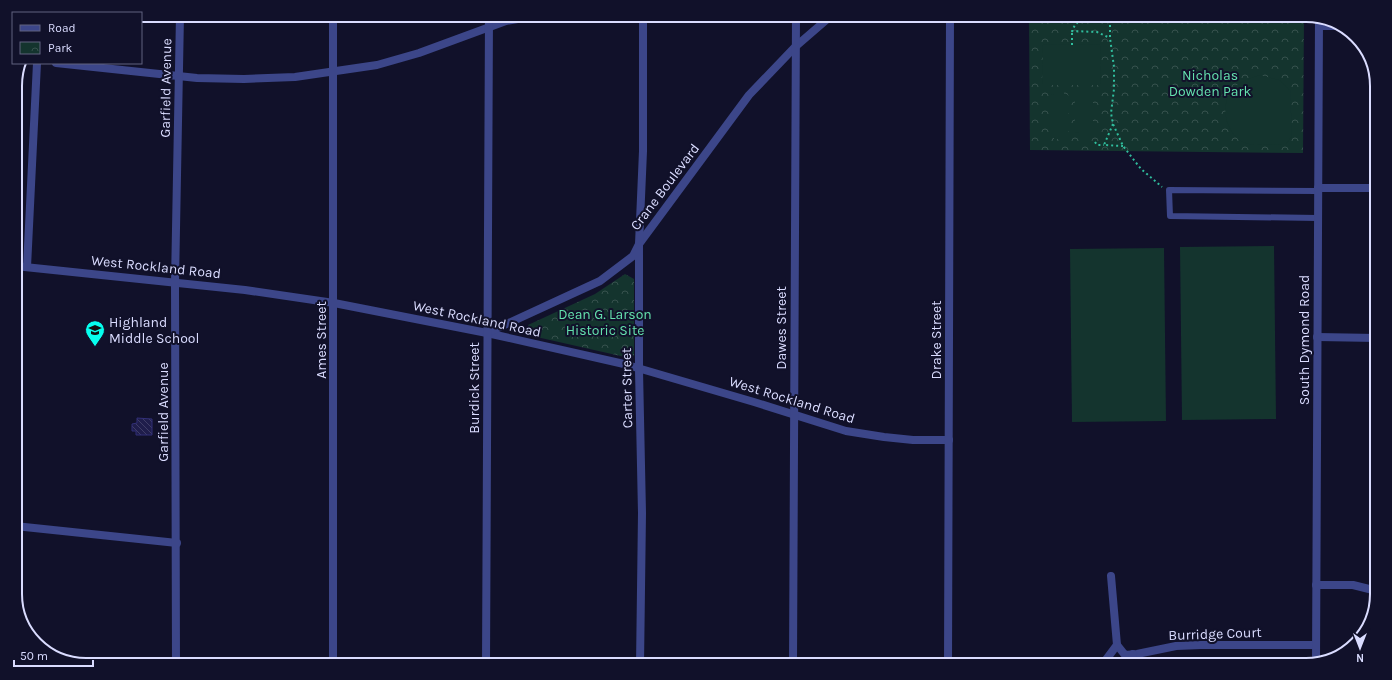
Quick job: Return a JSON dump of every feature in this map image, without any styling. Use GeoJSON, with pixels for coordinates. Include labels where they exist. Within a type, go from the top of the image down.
{"type":"FeatureCollection","features":[{"type":"Feature","properties":{"kind":"street","name":"Garfield Avenue"},"geometry":{"type":"LineString","coordinates":[[176,658],[176,282],[180,22]]}},
{"type":"Feature","properties":{"kind":"street","name":"Ames Street"},"geometry":{"type":"LineString","coordinates":[[333,22],[333,658]]}},
{"type":"Feature","properties":{"kind":"street","name":"Burdick Street"},"geometry":{"type":"LineString","coordinates":[[486,658],[489,22]]}},
{"type":"Feature","properties":{"kind":"street"},"geometry":{"type":"LineString","coordinates":[[66,64],[180,76],[244,79],[296,77],[377,65],[419,53],[503,22]]}},
{"type":"Feature","properties":{"kind":"street","name":"Carter Street"},"geometry":{"type":"LineString","coordinates":[[640,658],[642,512],[639,370],[639,244],[643,151],[643,22]]}},
{"type":"Feature","properties":{"kind":"street","name":"Dawes Street"},"geometry":{"type":"LineString","coordinates":[[793,658],[796,22]]}},
{"type":"Feature","properties":{"kind":"street","name":"Crane Boulevard"},"geometry":{"type":"LineString","coordinates":[[487,333],[600,281],[633,256],[639,244],[749,95],[795,47],[824,22]]}},
{"type":"Feature","properties":{"kind":"street","name":"Drake Street"},"geometry":{"type":"LineString","coordinates":[[948,658],[950,22]]}},
{"type":"Feature","properties":{"kind":"street","name":"South Dymond Road"},"geometry":{"type":"LineString","coordinates":[[1316,657],[1319,23]]}},
{"type":"Feature","properties":{"kind":"street"},"geometry":{"type":"LineString","coordinates":[[27,267],[37,64]]}},
{"type":"Feature","properties":{"kind":"street"},"geometry":{"type":"LineString","coordinates":[[1318,190],[1370,188]]}},
{"type":"Feature","properties":{"kind":"street","name":"West Rockland Road"},"geometry":{"type":"LineString","coordinates":[[22,267],[245,290],[334,303],[487,333],[624,364],[639,370],[754,402],[846,431],[913,440],[949,440]]}},
{"type":"Feature","properties":{"kind":"street"},"geometry":{"type":"LineString","coordinates":[[1317,338],[1370,338]]}},
{"type":"Feature","properties":{"kind":"street"},"geometry":{"type":"LineString","coordinates":[[22,527],[177,543]]}},
{"type":"Feature","properties":{"kind":"street"},"geometry":{"type":"LineString","coordinates":[[1111,576],[1117,645],[1125,655],[1133,654],[1132,658]]}},
{"type":"Feature","properties":{"kind":"street"},"geometry":{"type":"LineString","coordinates":[[1316,584],[1353,585],[1370,589]]}},
{"type":"Feature","properties":{"kind":"street"},"geometry":{"type":"LineString","coordinates":[[1107,658],[1117,645]]}},
{"type":"Feature","properties":{"kind":"street","name":"Burridge Court"},"geometry":{"type":"LineString","coordinates":[[1133,654],[1176,646],[1194,645],[1316,645]]}},
{"type":"Feature","properties":{"kind":"lane"},"geometry":{"type":"LineString","coordinates":[[1318,190],[1169,190],[1170,216],[1318,218]]}},
{"type":"Feature","properties":{"kind":"path"},"geometry":{"type":"LineString","coordinates":[[1072,45],[1072,31],[1074,24],[1078,22]]}},
{"type":"Feature","properties":{"kind":"path"},"geometry":{"type":"LineString","coordinates":[[1110,22],[1110,38],[1114,67],[1114,89],[1111,112],[1112,124],[1124,146],[1141,169],[1164,190],[1169,190]]}},
{"type":"Feature","properties":{"kind":"path"},"geometry":{"type":"LineString","coordinates":[[1072,31],[1097,32],[1110,38]]}},
{"type":"Feature","properties":{"kind":"path"},"geometry":{"type":"LineString","coordinates":[[1104,145],[1112,124]]}},
{"type":"Feature","properties":{"kind":"path"},"geometry":{"type":"LineString","coordinates":[[1095,142],[1097,145],[1124,146]]}},
{"type":"Feature","properties":{"kind":"green space","name":"Nicholas Dowden Park"},"geometry":{"type":"Polygon","coordinates":[[[1029,22],[1304,22],[1303,153],[1030,150],[1029,22]]]}},
{"type":"Feature","properties":{"kind":"green space"},"geometry":{"type":"Polygon","coordinates":[[[1043,44],[1101,45],[1100,85],[1042,85],[1043,44]]]}},
{"type":"Feature","properties":{"kind":"green space"},"geometry":{"type":"Polygon","coordinates":[[[1260,75],[1279,80],[1290,90],[1292,136],[1286,144],[1247,144],[1241,141],[1232,132],[1229,126],[1226,107],[1229,95],[1239,84],[1260,75]]]}},
{"type":"Feature","properties":{"kind":"green space"},"geometry":{"type":"Polygon","coordinates":[[[1054,88],[1064,88],[1064,94],[1068,95],[1068,132],[1064,132],[1064,139],[1054,139],[1054,132],[1051,132],[1051,95],[1054,94],[1054,88]]]}},
{"type":"Feature","properties":{"kind":"green space"},"geometry":{"type":"Polygon","coordinates":[[[1079,88],[1089,88],[1089,95],[1093,95],[1093,132],[1089,132],[1089,139],[1079,139],[1079,133],[1075,132],[1075,95],[1079,95],[1079,88]]]}},
{"type":"Feature","properties":{"kind":"green space"},"geometry":{"type":"Polygon","coordinates":[[[1274,246],[1276,419],[1182,420],[1180,247],[1274,246]]]}},
{"type":"Feature","properties":{"kind":"green space"},"geometry":{"type":"Polygon","coordinates":[[[1164,248],[1166,421],[1072,422],[1070,249],[1164,248]]]}},
{"type":"Feature","properties":{"kind":"green space","name":"Dean G. Larson Historic Site"},"geometry":{"type":"Polygon","coordinates":[[[625,274],[634,279],[634,356],[625,357],[528,335],[528,325],[595,294],[625,274]]]}},
{"type":"Feature","properties":{"kind":"building"},"geometry":{"type":"Polygon","coordinates":[[[137,418],[152,419],[152,435],[136,435],[136,431],[132,431],[132,424],[137,423],[137,418]]]}},
{"type":"Feature","properties":{"kind":"place","name":"Highland Middle School"},"geometry":{"type":"Point","coordinates":[95,347]}}]}
